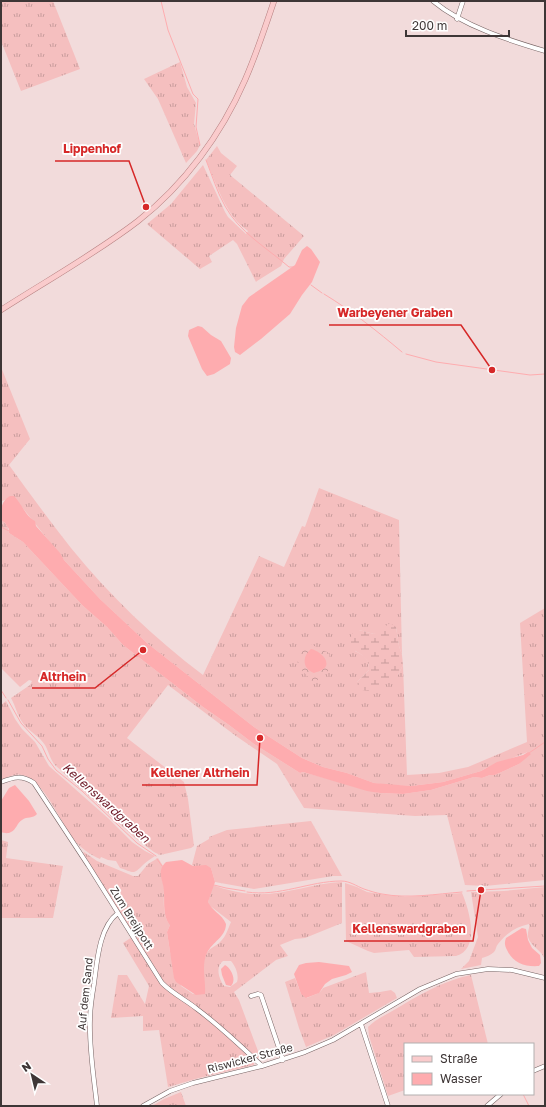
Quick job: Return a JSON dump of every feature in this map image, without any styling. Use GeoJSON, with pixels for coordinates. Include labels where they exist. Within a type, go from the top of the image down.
{"type":"FeatureCollection","features":[{"type":"Feature","properties":{"kind":"main road"},"geometry":{"type":"LineString","coordinates":[[1,310],[107,243],[176,186],[192,168],[213,139],[228,114],[244,81],[274,1]]}},
{"type":"Feature","properties":{"kind":"street"},"geometry":{"type":"LineString","coordinates":[[434,1],[457,19],[518,43],[545,51]]}},
{"type":"Feature","properties":{"kind":"street"},"geometry":{"type":"LineString","coordinates":[[457,19],[463,1]]}},
{"type":"Feature","properties":{"kind":"street","name":"Zum Breijpott"},"geometry":{"type":"LineString","coordinates":[[1,782],[13,777],[20,777],[28,780],[38,789],[162,983],[176,995],[214,1021],[262,1066]]}},
{"type":"Feature","properties":{"kind":"street","name":"Auf dem Sand"},"geometry":{"type":"LineString","coordinates":[[97,1106],[90,1037],[90,1019],[99,947],[108,926],[118,913]]}},
{"type":"Feature","properties":{"kind":"street","name":"Riswicker Straße"},"geometry":{"type":"LineString","coordinates":[[143,1106],[170,1091],[193,1083],[262,1066],[305,1052],[333,1040],[420,989],[456,974],[488,969],[512,970],[545,978]]}},
{"type":"Feature","properties":{"kind":"street"},"geometry":{"type":"LineString","coordinates":[[252,996],[258,994],[261,995],[283,1060]]}},
{"type":"Feature","properties":{"kind":"street"},"geometry":{"type":"LineString","coordinates":[[361,1024],[388,1106]]}},
{"type":"Feature","properties":{"kind":"street"},"geometry":{"type":"LineString","coordinates":[[534,1071],[545,1066]]}},
{"type":"Feature","properties":{"kind":"street"},"geometry":{"type":"LineString","coordinates":[[487,1106],[500,1095]]}},
{"type":"Feature","properties":{"kind":"green space"},"geometry":{"type":"Polygon","coordinates":[[[1,1],[53,1],[80,69],[21,91],[1,41],[1,1]]]}},
{"type":"Feature","properties":{"kind":"green space"},"geometry":{"type":"Polygon","coordinates":[[[180,62],[187,87],[196,103],[194,124],[200,145],[197,151],[186,163],[158,99],[144,79],[180,62]]]}},
{"type":"Feature","properties":{"kind":"green space"},"geometry":{"type":"Polygon","coordinates":[[[217,146],[221,153],[237,166],[230,175],[304,236],[284,259],[281,266],[256,282],[237,244],[233,240],[209,256],[212,262],[200,269],[147,224],[171,204],[203,165],[228,217],[246,234],[248,231],[233,217],[222,199],[206,160],[217,146]]]}},
{"type":"Feature","properties":{"kind":"green space"},"geometry":{"type":"Polygon","coordinates":[[[1,367],[30,439],[9,465],[71,548],[101,583],[133,616],[203,675],[259,556],[284,567],[302,526],[305,527],[319,488],[399,520],[402,655],[396,627],[374,634],[359,630],[355,651],[366,658],[369,666],[369,670],[357,682],[398,675],[403,665],[407,775],[439,773],[468,767],[527,742],[520,623],[545,608],[545,880],[485,886],[465,885],[447,815],[415,816],[304,808],[277,764],[236,736],[168,685],[127,738],[184,782],[188,799],[194,846],[160,855],[154,852],[134,837],[55,765],[43,742],[23,723],[11,698],[30,685],[32,681],[29,680],[20,687],[1,668],[1,520],[7,525],[9,533],[23,542],[82,605],[107,627],[123,645],[203,707],[254,744],[300,773],[303,772],[380,793],[403,794],[431,790],[474,777],[482,778],[495,775],[519,764],[528,752],[481,771],[443,782],[411,786],[388,785],[374,783],[347,773],[323,767],[302,758],[254,727],[147,643],[100,599],[64,560],[14,497],[2,501],[1,505],[1,367]]]}},
{"type":"Feature","properties":{"kind":"green space"},"geometry":{"type":"Polygon","coordinates":[[[390,623],[396,627],[403,665],[398,675],[390,681],[368,691],[362,690],[358,686],[357,682],[369,670],[368,663],[361,654],[353,649],[351,645],[350,640],[353,632],[359,630],[374,634],[390,623]]]}},
{"type":"Feature","properties":{"kind":"green space"},"geometry":{"type":"Polygon","coordinates":[[[310,644],[329,653],[330,669],[314,683],[297,665],[300,652],[310,644]]]}},
{"type":"Feature","properties":{"kind":"green space"},"geometry":{"type":"Polygon","coordinates":[[[6,701],[15,719],[22,729],[35,742],[49,766],[109,819],[132,842],[155,856],[134,872],[120,868],[116,861],[96,857],[85,850],[73,839],[51,802],[38,784],[30,778],[18,774],[2,779],[1,705],[6,701]]]}},
{"type":"Feature","properties":{"kind":"green space"},"geometry":{"type":"Polygon","coordinates":[[[311,821],[342,876],[333,876],[254,889],[215,882],[211,868],[192,865],[197,846],[209,839],[209,837],[227,830],[311,821]]]}},
{"type":"Feature","properties":{"kind":"green space"},"geometry":{"type":"Polygon","coordinates":[[[1,840],[8,842],[6,858],[63,866],[53,918],[1,918],[1,840]]]}},
{"type":"Feature","properties":{"kind":"green space"},"geometry":{"type":"Polygon","coordinates":[[[84,852],[97,861],[133,876],[138,876],[148,864],[158,858],[163,866],[161,874],[164,888],[164,908],[167,921],[170,925],[167,932],[170,952],[181,986],[193,994],[205,990],[203,972],[205,957],[210,949],[223,939],[231,922],[209,905],[208,902],[213,885],[238,892],[264,894],[342,882],[342,923],[305,938],[295,939],[280,945],[288,956],[276,960],[234,992],[239,1000],[258,1051],[259,1058],[256,1058],[213,1019],[167,986],[83,853],[84,852]],[[223,961],[218,970],[219,977],[224,986],[230,987],[237,982],[238,979],[237,971],[231,961],[223,961]]]}},
{"type":"Feature","properties":{"kind":"green space"},"geometry":{"type":"Polygon","coordinates":[[[345,883],[367,892],[405,897],[462,893],[470,918],[471,937],[468,945],[464,952],[456,956],[414,957],[409,950],[374,953],[346,941],[345,883]]]}},
{"type":"Feature","properties":{"kind":"green space"},"geometry":{"type":"Polygon","coordinates":[[[545,887],[545,960],[542,954],[529,940],[529,924],[519,927],[508,934],[497,945],[494,952],[482,958],[481,965],[461,969],[469,961],[478,937],[471,892],[504,891],[545,887]]]}},
{"type":"Feature","properties":{"kind":"green space"},"geometry":{"type":"Polygon","coordinates":[[[132,937],[155,975],[187,1003],[212,1022],[252,1059],[254,1065],[168,1087],[159,1030],[143,1031],[143,1016],[111,1018],[118,975],[127,975],[145,1004],[149,986],[123,943],[132,937]]]}},
{"type":"Feature","properties":{"kind":"green space"},"geometry":{"type":"Polygon","coordinates":[[[366,972],[369,993],[391,990],[395,993],[397,998],[334,1035],[306,1047],[285,982],[295,978],[301,994],[307,998],[318,993],[323,988],[366,972]]]}},
{"type":"Feature","properties":{"kind":"green space"},"geometry":{"type":"Polygon","coordinates":[[[471,975],[488,1043],[404,1043],[404,1090],[388,1096],[369,1036],[368,1027],[412,999],[431,989],[471,975]]]}},
{"type":"Feature","properties":{"kind":"green space"},"geometry":{"type":"Polygon","coordinates":[[[181,1092],[186,1106],[152,1106],[164,1099],[181,1092]]]}},
{"type":"Feature","properties":{"kind":"water"},"geometry":{"type":"Polygon","coordinates":[[[307,246],[311,249],[320,262],[312,282],[290,314],[240,355],[235,352],[234,347],[236,328],[242,306],[249,297],[295,265],[302,250],[307,246]]]}},
{"type":"Feature","properties":{"kind":"water"},"geometry":{"type":"Polygon","coordinates":[[[198,326],[202,327],[221,341],[231,358],[230,364],[214,374],[207,376],[202,369],[188,336],[189,330],[198,326]]]}},
{"type":"Feature","properties":{"kind":"water"},"geometry":{"type":"Polygon","coordinates":[[[10,496],[14,496],[17,499],[29,517],[35,521],[36,526],[60,553],[64,560],[100,599],[147,643],[254,727],[302,758],[323,767],[347,773],[374,783],[411,786],[443,782],[481,771],[497,762],[523,755],[528,752],[531,754],[519,764],[495,775],[482,778],[474,777],[431,790],[403,794],[367,791],[303,772],[300,773],[254,744],[203,707],[123,645],[107,627],[82,605],[23,542],[9,533],[9,529],[1,520],[1,513],[4,501],[10,496]]]}},
{"type":"Feature","properties":{"kind":"water"},"geometry":{"type":"Polygon","coordinates":[[[311,649],[322,655],[326,660],[326,666],[324,669],[314,673],[307,669],[305,665],[306,655],[311,649]]]}},
{"type":"Feature","properties":{"kind":"water"},"geometry":{"type":"Polygon","coordinates":[[[15,785],[29,801],[37,814],[22,820],[11,832],[3,833],[1,832],[1,801],[9,788],[15,785]]]}},
{"type":"Feature","properties":{"kind":"water"},"geometry":{"type":"Polygon","coordinates":[[[182,860],[193,866],[206,865],[211,868],[215,882],[208,902],[226,924],[224,932],[209,949],[205,958],[205,994],[196,995],[176,982],[174,978],[167,932],[170,925],[167,921],[165,911],[161,872],[162,867],[166,862],[182,860]]]}},
{"type":"Feature","properties":{"kind":"water"},"geometry":{"type":"Polygon","coordinates":[[[522,928],[526,929],[528,940],[532,948],[540,955],[541,963],[539,966],[524,965],[516,961],[506,949],[506,938],[522,928]]]}},
{"type":"Feature","properties":{"kind":"water"},"geometry":{"type":"Polygon","coordinates":[[[319,962],[349,966],[352,972],[332,979],[325,984],[319,993],[306,998],[301,994],[294,974],[299,965],[319,962]]]}},
{"type":"Feature","properties":{"kind":"water"},"geometry":{"type":"Polygon","coordinates":[[[225,965],[232,974],[233,983],[231,986],[226,985],[222,975],[221,969],[225,965]]]}},
{"type":"Feature","properties":{"kind":"waterway"},"geometry":{"type":"LineString","coordinates":[[161,1],[168,30],[193,94],[198,99],[196,127],[200,145]]}},
{"type":"Feature","properties":{"kind":"waterway"},"geometry":{"type":"LineString","coordinates":[[206,160],[225,206],[238,224],[289,267],[293,267]]}},
{"type":"Feature","properties":{"kind":"waterway"},"geometry":{"type":"LineString","coordinates":[[311,285],[322,293]]}},
{"type":"Feature","properties":{"kind":"waterway"},"geometry":{"type":"LineString","coordinates":[[324,294],[344,307],[402,352]]}},
{"type":"Feature","properties":{"kind":"waterway"},"geometry":{"type":"LineString","coordinates":[[406,354],[436,362],[530,375],[545,374]]}},
{"type":"Feature","properties":{"kind":"waterway"},"geometry":{"type":"LineString","coordinates":[[1,527],[9,531]]}},
{"type":"Feature","properties":{"kind":"waterway","name":"Kellenswardgraben"},"geometry":{"type":"LineString","coordinates":[[1,690],[6,698]]}},
{"type":"Feature","properties":{"kind":"waterway","name":"Kellenswardgraben"},"geometry":{"type":"LineString","coordinates":[[8,700],[21,723],[42,746],[48,759],[56,770],[82,791],[137,843],[156,856]]}},
{"type":"Feature","properties":{"kind":"waterway"},"geometry":{"type":"LineString","coordinates":[[529,753],[545,742]]}},
{"type":"Feature","properties":{"kind":"waterway","name":"Kellenswardgraben"},"geometry":{"type":"LineString","coordinates":[[157,859],[162,866]]}},
{"type":"Feature","properties":{"kind":"waterway","name":"Kellenswardgraben"},"geometry":{"type":"LineString","coordinates":[[247,892],[259,893],[283,891],[318,883],[341,881],[380,894],[422,896],[462,892]]}},
{"type":"Feature","properties":{"kind":"waterway","name":"Kellenswardgraben"},"geometry":{"type":"LineString","coordinates":[[214,885],[245,891]]}},
{"type":"Feature","properties":{"kind":"waterway","name":"Kellenswardgraben"},"geometry":{"type":"LineString","coordinates":[[467,891],[545,886]]}},
{"type":"Feature","properties":{"kind":"waterway"},"geometry":{"type":"LineString","coordinates":[[524,1095],[529,1106]]}},
{"type":"Feature","properties":{"kind":"place","name":"Lippenhof"},"geometry":{"type":"Point","coordinates":[146,207]}},
{"type":"Feature","properties":{"kind":"place","name":"Warbeyener Graben"},"geometry":{"type":"Point","coordinates":[492,370]}},
{"type":"Feature","properties":{"kind":"place","name":"Altrhein"},"geometry":{"type":"Point","coordinates":[143,650]}},
{"type":"Feature","properties":{"kind":"place","name":"Kellener Altrhein"},"geometry":{"type":"Point","coordinates":[260,738]}},
{"type":"Feature","properties":{"kind":"place","name":"Kellenswardgraben"},"geometry":{"type":"Point","coordinates":[481,890]}}]}
